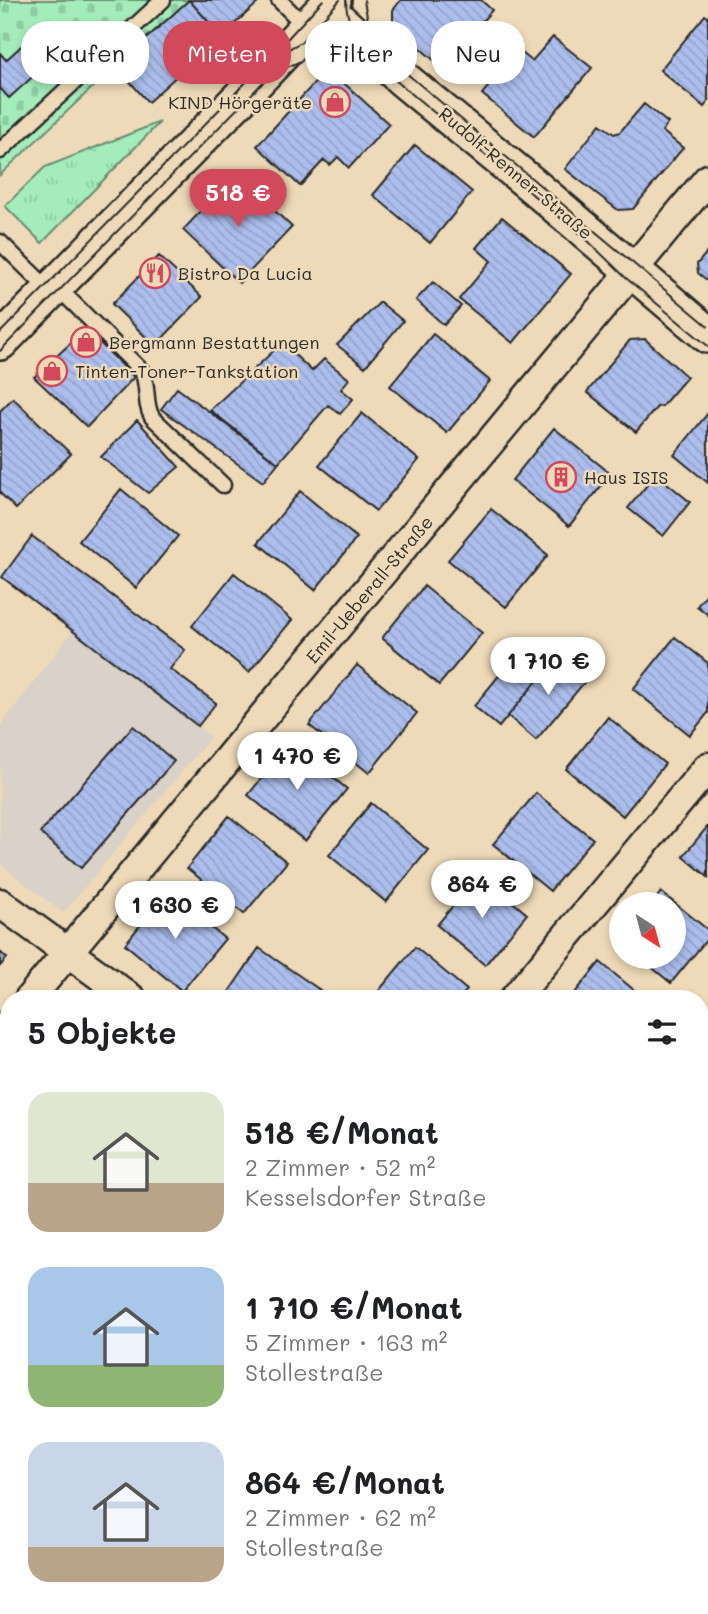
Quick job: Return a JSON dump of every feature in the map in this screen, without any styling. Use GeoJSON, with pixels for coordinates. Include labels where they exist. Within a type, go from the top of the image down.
{"type":"FeatureCollection","features":[{"type":"Feature","properties":{"kind":"street","name":"Rudolf-Renner-Straße"},"geometry":{"type":"LineString","coordinates":[[322,12],[531,184],[708,335]]}},
{"type":"Feature","properties":{"kind":"street"},"geometry":{"type":"LineString","coordinates":[[0,342],[322,12]]}},
{"type":"Feature","properties":{"kind":"street","name":"Emil-Ueberall-Straße"},"geometry":{"type":"LineString","coordinates":[[36,990],[708,179]]}},
{"type":"Feature","properties":{"kind":"street"},"geometry":{"type":"LineString","coordinates":[[522,990],[708,767]]}},
{"type":"Feature","properties":{"kind":"street"},"geometry":{"type":"LineString","coordinates":[[0,903],[120,990]]}},
{"type":"Feature","properties":{"kind":"lane"},"geometry":{"type":"LineString","coordinates":[[0,151],[163,0]]}},
{"type":"Feature","properties":{"kind":"lane"},"geometry":{"type":"LineString","coordinates":[[279,0],[322,12]]}},
{"type":"Feature","properties":{"kind":"lane"},"geometry":{"type":"LineString","coordinates":[[0,242],[142,371],[147,380],[148,411],[152,418],[223,485]]}},
{"type":"Feature","properties":{"kind":"shaded area"},"geometry":{"type":"Polygon","coordinates":[[[73,630],[211,737],[63,913],[0,864],[0,726],[73,630]]]}},
{"type":"Feature","properties":{"kind":"green space"},"geometry":{"type":"Polygon","coordinates":[[[0,0],[189,0],[149,36],[149,21],[21,21],[21,84],[96,84],[0,175],[0,0]]]}},
{"type":"Feature","properties":{"kind":"green space"},"geometry":{"type":"Polygon","coordinates":[[[160,122],[42,243],[5,206],[45,167],[160,122]]]}},
{"type":"Feature","properties":{"kind":"building"},"geometry":{"type":"Polygon","coordinates":[[[189,0],[259,2],[238,21],[208,21],[189,0]]]}},
{"type":"Feature","properties":{"kind":"building"},"geometry":{"type":"Polygon","coordinates":[[[189,0],[208,21],[166,21],[189,0]]]}},
{"type":"Feature","properties":{"kind":"building"},"geometry":{"type":"Polygon","coordinates":[[[401,0],[481,0],[492,10],[482,21],[431,21],[431,58],[417,46],[417,21],[393,21],[393,10],[401,0]]]}},
{"type":"Feature","properties":{"kind":"building"},"geometry":{"type":"Polygon","coordinates":[[[705,15],[708,17],[708,102],[704,107],[660,70],[705,15]]]}},
{"type":"Feature","properties":{"kind":"building"},"geometry":{"type":"Polygon","coordinates":[[[163,24],[163,84],[168,84],[148,102],[132,84],[149,84],[149,36],[163,24]]]}},
{"type":"Feature","properties":{"kind":"building"},"geometry":{"type":"Polygon","coordinates":[[[553,37],[592,68],[534,137],[482,94],[490,84],[525,84],[525,56],[532,61],[553,37]]]}},
{"type":"Feature","properties":{"kind":"building"},"geometry":{"type":"Polygon","coordinates":[[[21,46],[21,84],[25,84],[9,98],[0,90],[0,53],[6,60],[21,46]]]}},
{"type":"Feature","properties":{"kind":"building"},"geometry":{"type":"Polygon","coordinates":[[[314,84],[345,84],[389,124],[349,168],[338,157],[330,165],[324,160],[300,186],[257,146],[314,84]]]}},
{"type":"Feature","properties":{"kind":"building"},"geometry":{"type":"Polygon","coordinates":[[[644,104],[668,123],[662,131],[683,148],[633,209],[618,210],[565,169],[600,124],[614,134],[620,132],[644,104]]]}},
{"type":"Feature","properties":{"kind":"building"},"geometry":{"type":"Polygon","coordinates":[[[415,145],[472,192],[430,243],[373,195],[415,145]]]}},
{"type":"Feature","properties":{"kind":"building"},"geometry":{"type":"Polygon","coordinates":[[[236,174],[292,227],[239,283],[183,230],[236,174]]]}},
{"type":"Feature","properties":{"kind":"building"},"geometry":{"type":"Polygon","coordinates":[[[502,217],[571,274],[513,343],[459,299],[491,261],[476,248],[502,217]]]}},
{"type":"Feature","properties":{"kind":"building"},"geometry":{"type":"Polygon","coordinates":[[[708,251],[708,281],[698,273],[697,264],[708,251]]]}},
{"type":"Feature","properties":{"kind":"building"},"geometry":{"type":"Polygon","coordinates":[[[159,256],[202,297],[155,346],[112,304],[159,256]]]}},
{"type":"Feature","properties":{"kind":"building"},"geometry":{"type":"Polygon","coordinates":[[[433,282],[461,306],[444,325],[416,300],[433,282]]]}},
{"type":"Feature","properties":{"kind":"building"},"geometry":{"type":"Polygon","coordinates":[[[380,302],[403,321],[365,367],[337,345],[380,302]]]}},
{"type":"Feature","properties":{"kind":"building"},"geometry":{"type":"Polygon","coordinates":[[[86,329],[134,377],[87,427],[34,377],[86,329]]]}},
{"type":"Feature","properties":{"kind":"building"},"geometry":{"type":"Polygon","coordinates":[[[433,334],[490,381],[447,433],[390,386],[433,334]]]}},
{"type":"Feature","properties":{"kind":"building"},"geometry":{"type":"Polygon","coordinates":[[[645,339],[687,377],[636,432],[587,392],[630,340],[645,339]]]}},
{"type":"Feature","properties":{"kind":"building"},"geometry":{"type":"Polygon","coordinates":[[[282,343],[312,371],[324,359],[349,379],[341,389],[353,399],[340,414],[328,405],[278,463],[210,410],[282,343]]]}},
{"type":"Feature","properties":{"kind":"building"},"geometry":{"type":"Polygon","coordinates":[[[177,388],[278,463],[263,482],[161,409],[177,388]]]}},
{"type":"Feature","properties":{"kind":"building"},"geometry":{"type":"Polygon","coordinates":[[[13,398],[71,454],[16,509],[0,493],[0,411],[13,398]]]}},
{"type":"Feature","properties":{"kind":"building"},"geometry":{"type":"Polygon","coordinates":[[[362,413],[419,460],[376,511],[319,465],[362,413]]]}},
{"type":"Feature","properties":{"kind":"building"},"geometry":{"type":"Polygon","coordinates":[[[708,413],[708,483],[674,455],[708,413]]]}},
{"type":"Feature","properties":{"kind":"building"},"geometry":{"type":"Polygon","coordinates":[[[137,420],[179,467],[148,493],[101,457],[137,420]]]}},
{"type":"Feature","properties":{"kind":"building","name":"Haus ISIS"},"geometry":{"type":"Polygon","coordinates":[[[554,428],[611,474],[569,526],[512,480],[554,428]]]}},
{"type":"Feature","properties":{"kind":"building"},"geometry":{"type":"Polygon","coordinates":[[[656,474],[690,502],[663,536],[628,508],[656,474]]]}},
{"type":"Feature","properties":{"kind":"building"},"geometry":{"type":"Polygon","coordinates":[[[121,489],[178,536],[136,588],[79,541],[121,489]]]}},
{"type":"Feature","properties":{"kind":"building"},"geometry":{"type":"Polygon","coordinates":[[[300,491],[357,538],[315,590],[258,543],[300,491]]]}},
{"type":"Feature","properties":{"kind":"building"},"geometry":{"type":"Polygon","coordinates":[[[491,509],[548,555],[506,607],[448,560],[491,509]]]}},
{"type":"Feature","properties":{"kind":"building"},"geometry":{"type":"Polygon","coordinates":[[[32,536],[185,650],[170,669],[216,703],[198,726],[2,577],[32,536]]]}},
{"type":"Feature","properties":{"kind":"building"},"geometry":{"type":"Polygon","coordinates":[[[234,573],[292,620],[249,672],[192,626],[234,573]]]}},
{"type":"Feature","properties":{"kind":"building"},"geometry":{"type":"Polygon","coordinates":[[[424,586],[482,633],[439,685],[382,638],[424,586]]]}},
{"type":"Feature","properties":{"kind":"building"},"geometry":{"type":"Polygon","coordinates":[[[708,592],[708,615],[697,606],[708,592]]]}},
{"type":"Feature","properties":{"kind":"building"},"geometry":{"type":"Polygon","coordinates":[[[675,637],[708,663],[708,713],[690,735],[633,689],[675,637]]]}},
{"type":"Feature","properties":{"kind":"building"},"geometry":{"type":"Polygon","coordinates":[[[559,654],[588,678],[536,740],[508,716],[559,654]]]}},
{"type":"Feature","properties":{"kind":"building"},"geometry":{"type":"Polygon","coordinates":[[[515,656],[540,677],[499,727],[474,706],[515,656]]]}},
{"type":"Feature","properties":{"kind":"building"},"geometry":{"type":"Polygon","coordinates":[[[357,665],[417,713],[369,773],[309,725],[357,665]]]}},
{"type":"Feature","properties":{"kind":"building"},"geometry":{"type":"Polygon","coordinates":[[[608,717],[665,764],[623,816],[566,769],[608,717]]]}},
{"type":"Feature","properties":{"kind":"building"},"geometry":{"type":"Polygon","coordinates":[[[133,726],[174,761],[81,868],[40,833],[133,726]]]}},
{"type":"Feature","properties":{"kind":"building"},"geometry":{"type":"Polygon","coordinates":[[[290,743],[347,789],[305,841],[248,795],[290,743]]]}},
{"type":"Feature","properties":{"kind":"building"},"geometry":{"type":"Polygon","coordinates":[[[536,793],[593,839],[550,891],[493,844],[536,793]]]}},
{"type":"Feature","properties":{"kind":"building"},"geometry":{"type":"Polygon","coordinates":[[[371,803],[428,850],[386,902],[329,855],[371,803]]]}},
{"type":"Feature","properties":{"kind":"building"},"geometry":{"type":"Polygon","coordinates":[[[229,816],[287,862],[244,914],[187,868],[229,816]]]}},
{"type":"Feature","properties":{"kind":"building"},"geometry":{"type":"Polygon","coordinates":[[[708,826],[708,877],[683,856],[708,826]]]}},
{"type":"Feature","properties":{"kind":"building"},"geometry":{"type":"Polygon","coordinates":[[[479,874],[527,914],[485,965],[437,925],[479,874]]]}},
{"type":"Feature","properties":{"kind":"building"},"geometry":{"type":"Polygon","coordinates":[[[167,892],[225,939],[183,990],[125,944],[167,892]]]}},
{"type":"Feature","properties":{"kind":"building"},"geometry":{"type":"Polygon","coordinates":[[[686,912],[708,930],[708,938],[686,965],[686,912]]]}},
{"type":"Feature","properties":{"kind":"building"},"geometry":{"type":"Polygon","coordinates":[[[415,947],[467,990],[379,990],[415,947]]]}},
{"type":"Feature","properties":{"kind":"building"},"geometry":{"type":"Polygon","coordinates":[[[259,948],[320,990],[230,990],[259,948]]]}},
{"type":"Feature","properties":{"kind":"building"},"geometry":{"type":"Polygon","coordinates":[[[0,952],[7,958],[0,966],[0,952]]]}},
{"type":"Feature","properties":{"kind":"building"},"geometry":{"type":"Polygon","coordinates":[[[600,962],[634,990],[577,990],[600,962]]]}},
{"type":"Feature","properties":{"kind":"building"},"geometry":{"type":"Polygon","coordinates":[[[655,970],[682,970],[671,983],[655,970]]]}},
{"type":"Feature","properties":{"kind":"tram line"},"geometry":{"type":"LineString","coordinates":[[291,35],[323,0]]}},
{"type":"Feature","properties":{"kind":"tram line"},"geometry":{"type":"LineString","coordinates":[[303,40],[340,0]]}},
{"type":"Feature","properties":{"kind":"tram line"},"geometry":{"type":"LineString","coordinates":[[346,0],[348,18],[355,34],[376,64],[586,239],[626,278],[708,346]]}},
{"type":"Feature","properties":{"kind":"tram line"},"geometry":{"type":"LineString","coordinates":[[364,0],[369,21]]}},
{"type":"Feature","properties":{"kind":"tram line"},"geometry":{"type":"LineString","coordinates":[[291,48],[312,38],[340,36],[356,39],[381,52],[708,326]]}},
{"type":"Feature","properties":{"kind":"tram line"},"geometry":{"type":"LineString","coordinates":[[291,66],[305,59]]}},
{"type":"Feature","properties":{"kind":"tram line"},"geometry":{"type":"LineString","coordinates":[[0,333],[244,84]]}},
{"type":"Feature","properties":{"kind":"tram line"},"geometry":{"type":"LineString","coordinates":[[0,351],[261,84]]}},
{"type":"Feature","properties":{"kind":"place","name":"KIND Hörgeräte"},"geometry":{"type":"Point","coordinates":[335,102]}},
{"type":"Feature","properties":{"kind":"place","name":"Bistro Da Lucia"},"geometry":{"type":"Point","coordinates":[155,273]}},
{"type":"Feature","properties":{"kind":"place","name":"Bergmann Bestattungen"},"geometry":{"type":"Point","coordinates":[86,342]}},
{"type":"Feature","properties":{"kind":"place","name":"Tinten-Toner-Tankstation"},"geometry":{"type":"Point","coordinates":[52,371]}},
{"type":"Feature","properties":{"kind":"place","name":"Haus ISIS"},"geometry":{"type":"Point","coordinates":[561,477]}}]}
